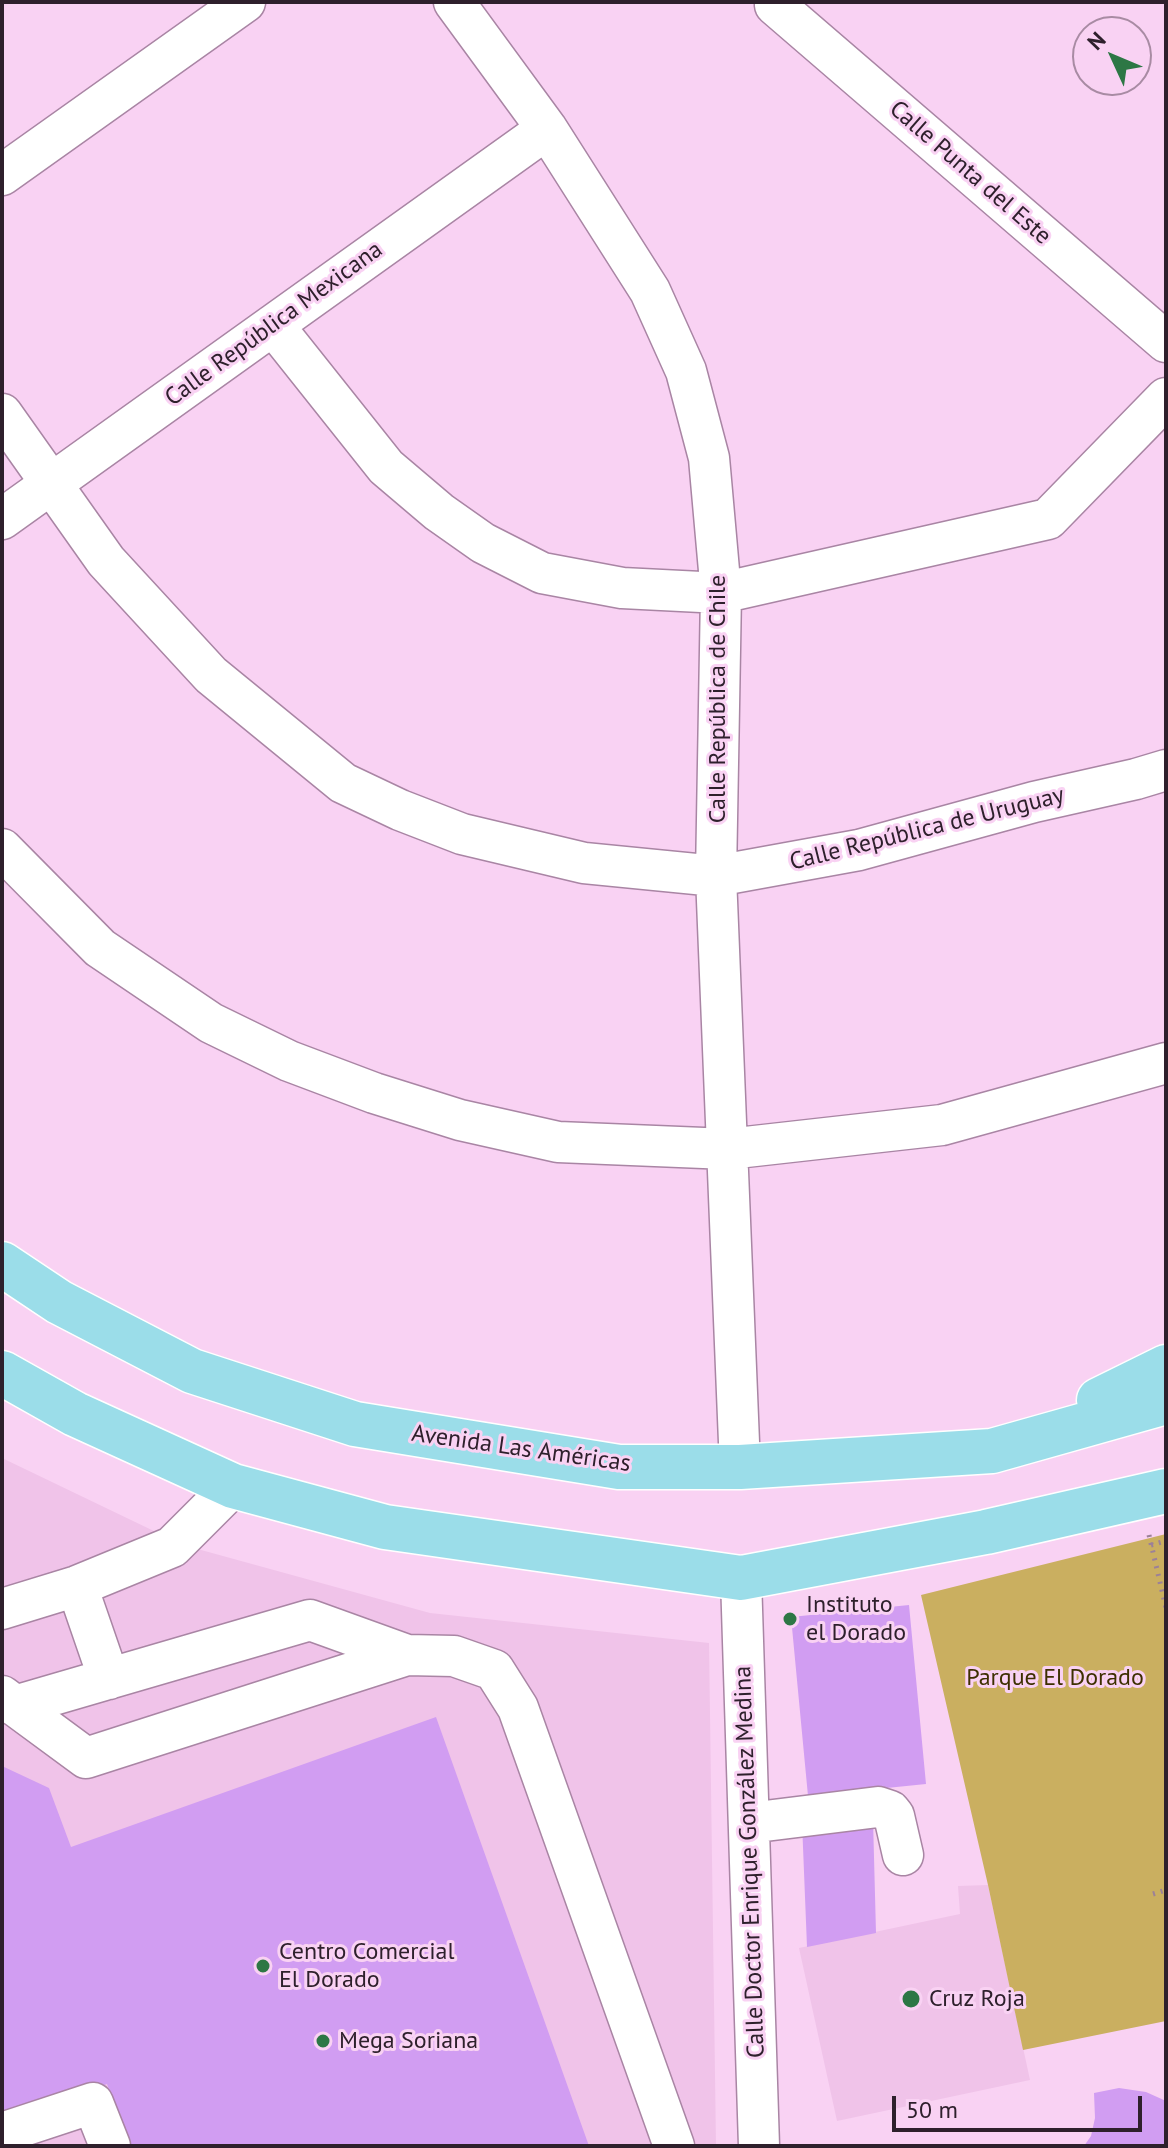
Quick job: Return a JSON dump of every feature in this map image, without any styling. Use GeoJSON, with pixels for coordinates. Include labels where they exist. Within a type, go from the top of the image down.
{"type":"FeatureCollection","features":[{"type":"Feature","properties":{"kind":"main road","name":"Avenida Las Américas"},"geometry":{"type":"LineString","coordinates":[[2,1264],[59,1302],[192,1371],[355,1424],[619,1467],[740,1467],[992,1451],[1166,1402]]}},
{"type":"Feature","properties":{"kind":"main road"},"geometry":{"type":"LineString","coordinates":[[992,1451],[1166,1367]]}},
{"type":"Feature","properties":{"kind":"main road"},"geometry":{"type":"LineString","coordinates":[[2,1373],[75,1414],[233,1486],[385,1527],[741,1578],[986,1532],[1153,1494]]}},
{"type":"Feature","properties":{"kind":"street"},"geometry":{"type":"LineString","coordinates":[[2,175],[245,2]]}},
{"type":"Feature","properties":{"kind":"street","name":"Calle República de Chile"},"geometry":{"type":"LineString","coordinates":[[454,2],[547,129],[650,291],[686,371],[709,458],[721,593],[716,876],[740,1467]]}},
{"type":"Feature","properties":{"kind":"street","name":"Calle Punta del Este"},"geometry":{"type":"LineString","coordinates":[[775,5],[1166,342]]}},
{"type":"Feature","properties":{"kind":"street","name":"Calle República Mexicana"},"geometry":{"type":"LineString","coordinates":[[2,519],[547,129]]}},
{"type":"Feature","properties":{"kind":"street"},"geometry":{"type":"LineString","coordinates":[[273,325],[386,467],[439,512],[483,543],[542,573],[622,588],[721,593],[1048,519],[1166,398]]}},
{"type":"Feature","properties":{"kind":"street","name":"Calle República de Uruguay"},"geometry":{"type":"LineString","coordinates":[[2,414],[106,561],[211,675],[343,783],[462,834],[584,863],[716,876],[859,850],[1166,770]]}},
{"type":"Feature","properties":{"kind":"street"},"geometry":{"type":"LineString","coordinates":[[2,849],[100,948],[211,1023],[289,1061],[374,1093],[460,1120],[558,1142],[728,1149],[942,1125],[1166,1063]]}},
{"type":"Feature","properties":{"kind":"street"},"geometry":{"type":"LineString","coordinates":[[2,1609],[77,1586],[172,1547],[233,1486]]}},
{"type":"Feature","properties":{"kind":"street","name":"Calle Doctor Enrique González Medina"},"geometry":{"type":"LineString","coordinates":[[741,1578],[759,2146]]}},
{"type":"Feature","properties":{"kind":"street"},"geometry":{"type":"LineString","coordinates":[[77,1586],[109,1679]]}},
{"type":"Feature","properties":{"kind":"street"},"geometry":{"type":"LineString","coordinates":[[8,1701],[109,1679],[310,1620],[407,1655],[454,1656],[494,1670],[518,1708],[674,2146]]}},
{"type":"Feature","properties":{"kind":"street"},"geometry":{"type":"LineString","coordinates":[[8,1701],[86,1758],[407,1655]]}},
{"type":"Feature","properties":{"kind":"street"},"geometry":{"type":"LineString","coordinates":[[749,1823],[878,1807],[894,1816],[903,1855]]}},
{"type":"Feature","properties":{"kind":"street"},"geometry":{"type":"LineString","coordinates":[[2,2133],[93,2103],[110,2146]]}},
{"type":"Feature","properties":{"kind":"path"},"geometry":{"type":"LineString","coordinates":[[1153,1494],[1151,1545],[1166,1608]]}},
{"type":"Feature","properties":{"kind":"path"},"geometry":{"type":"LineString","coordinates":[[1151,1545],[1166,1541]]}},
{"type":"Feature","properties":{"kind":"path"},"geometry":{"type":"LineString","coordinates":[[1153,1894],[1166,1890]]}},
{"type":"Feature","properties":{"kind":"shaded area","name":"Centro Comercial El Dorado"},"geometry":{"type":"Polygon","coordinates":[[[2,1458],[183,1545],[430,1613],[709,1643],[716,2146],[2,2146],[2,1458]]]}},
{"type":"Feature","properties":{"kind":"shaded area","name":"Cruz Roja"},"geometry":{"type":"Polygon","coordinates":[[[988,1885],[1030,2080],[837,2121],[799,1948],[960,1914],[958,1886],[988,1885]]]}},
{"type":"Feature","properties":{"kind":"green space","name":"Parque El Dorado"},"geometry":{"type":"Polygon","coordinates":[[[1166,1534],[1166,2021],[1023,2050],[921,1595],[1166,1534]]]}},
{"type":"Feature","properties":{"kind":"building"},"geometry":{"type":"Polygon","coordinates":[[[909,1605],[926,1784],[808,1796],[791,1617],[909,1605]]]}},
{"type":"Feature","properties":{"kind":"building","name":"Centro Comercial El Dorado"},"geometry":{"type":"Polygon","coordinates":[[[436,1717],[589,2146],[129,2146],[107,2084],[2,2125],[2,1766],[49,1788],[71,1847],[436,1717]]]}},
{"type":"Feature","properties":{"kind":"building"},"geometry":{"type":"Polygon","coordinates":[[[873,1819],[876,1933],[807,1947],[802,1822],[873,1819]]]}},
{"type":"Feature","properties":{"kind":"building"},"geometry":{"type":"Polygon","coordinates":[[[1119,2088],[1146,2092],[1166,2101],[1166,2146],[1084,2146],[1091,2136],[1095,2118],[1094,2093],[1119,2088]]]}},
{"type":"Feature","properties":{"kind":"place","name":"Instituto el Dorado"},"geometry":{"type":"Point","coordinates":[790,1619]}},
{"type":"Feature","properties":{"kind":"place","name":"Centro Comercial El Dorado"},"geometry":{"type":"Point","coordinates":[263,1966]}},
{"type":"Feature","properties":{"kind":"place","name":"Cruz Roja"},"geometry":{"type":"Point","coordinates":[911,1999]}},
{"type":"Feature","properties":{"kind":"place","name":"Mega Soriana"},"geometry":{"type":"Point","coordinates":[323,2041]}}]}
